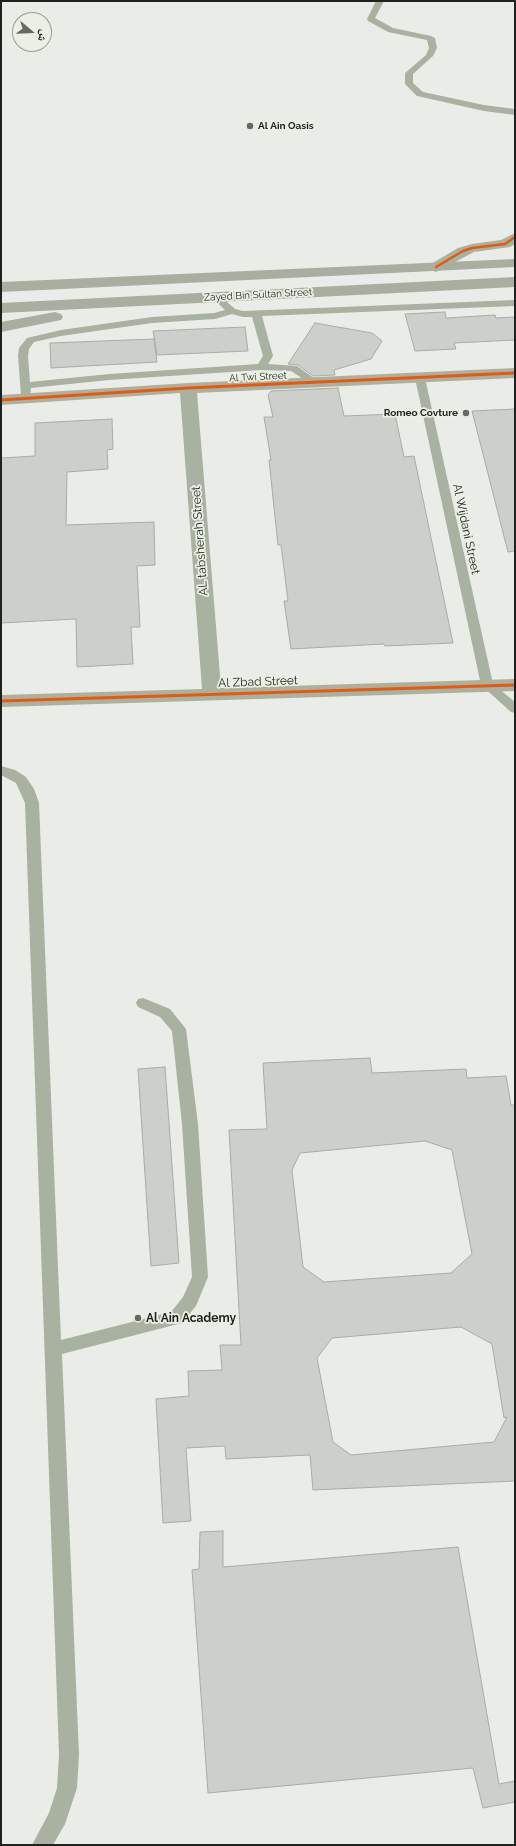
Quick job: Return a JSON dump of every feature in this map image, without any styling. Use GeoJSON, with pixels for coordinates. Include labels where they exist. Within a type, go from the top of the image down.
{"type":"FeatureCollection","features":[{"type":"Feature","properties":{"kind":"highway","name":"Zayed Bin Sultan Street"},"geometry":{"type":"LineString","coordinates":[[1,287],[515,263]]}},
{"type":"Feature","properties":{"kind":"highway","name":"Zayed Bin Sultan Street"},"geometry":{"type":"LineString","coordinates":[[1,308],[515,282]]}},
{"type":"Feature","properties":{"kind":"highway"},"geometry":{"type":"LineString","coordinates":[[1,327],[68,315],[120,302]]}},
{"type":"Feature","properties":{"kind":"street"},"geometry":{"type":"LineString","coordinates":[[436,267],[454,255],[468,249],[512,242]]}},
{"type":"Feature","properties":{"kind":"street","name":"Al Twi Street"},"geometry":{"type":"LineString","coordinates":[[1,400],[26,392],[188,388],[515,373]]}},
{"type":"Feature","properties":{"kind":"street","name":"AL tabsherah Street"},"geometry":{"type":"LineString","coordinates":[[188,388],[212,694]]}},
{"type":"Feature","properties":{"kind":"street","name":"Al Zbad Street"},"geometry":{"type":"LineString","coordinates":[[1,701],[515,685]]}},
{"type":"Feature","properties":{"kind":"lane"},"geometry":{"type":"LineString","coordinates":[[380,1],[372,20],[391,30],[431,38],[433,48],[429,56],[409,73],[409,84],[420,94],[484,108],[515,112]]}},
{"type":"Feature","properties":{"kind":"lane"},"geometry":{"type":"LineString","coordinates":[[216,297],[232,311],[243,314],[257,315],[515,303]]}},
{"type":"Feature","properties":{"kind":"lane"},"geometry":{"type":"LineString","coordinates":[[232,311],[215,316],[152,320],[61,333],[31,340],[24,348],[23,356],[26,392],[109,377],[261,367],[293,368],[314,382]]}},
{"type":"Feature","properties":{"kind":"lane"},"geometry":{"type":"LineString","coordinates":[[257,315],[268,356],[261,367]]}},
{"type":"Feature","properties":{"kind":"lane","name":"Al Wijdani Street"},"geometry":{"type":"LineString","coordinates":[[420,378],[487,686]]}},
{"type":"Feature","properties":{"kind":"lane"},"geometry":{"type":"LineString","coordinates":[[487,686],[515,709]]}},
{"type":"Feature","properties":{"kind":"lane"},"geometry":{"type":"LineString","coordinates":[[1,770],[10,773],[21,780],[27,789],[32,802],[52,1349],[69,1755],[67,1788],[58,1817],[42,1845]]}},
{"type":"Feature","properties":{"kind":"lane"},"geometry":{"type":"LineString","coordinates":[[52,1349],[176,1318],[190,1301],[200,1277],[190,1124],[179,1029],[165,1013],[143,1003]]}},
{"type":"Feature","properties":{"kind":"building"},"geometry":{"type":"Polygon","coordinates":[[[445,312],[446,318],[495,315],[496,318],[515,317],[515,340],[454,343],[456,349],[415,351],[405,314],[445,312]]]}},
{"type":"Feature","properties":{"kind":"building"},"geometry":{"type":"Polygon","coordinates":[[[315,323],[372,333],[382,341],[371,359],[334,370],[335,375],[313,376],[298,365],[288,364],[315,323]]]}},
{"type":"Feature","properties":{"kind":"building"},"geometry":{"type":"Polygon","coordinates":[[[245,327],[248,351],[157,355],[153,331],[245,327]]]}},
{"type":"Feature","properties":{"kind":"building"},"geometry":{"type":"Polygon","coordinates":[[[154,339],[157,362],[51,368],[50,343],[154,339]]]}},
{"type":"Feature","properties":{"kind":"building"},"geometry":{"type":"Polygon","coordinates":[[[338,388],[344,416],[395,414],[404,457],[414,456],[453,643],[385,646],[384,644],[291,649],[284,601],[288,601],[281,545],[278,545],[269,460],[271,460],[264,417],[273,417],[268,395],[271,391],[338,388]]]}},
{"type":"Feature","properties":{"kind":"building"},"geometry":{"type":"Polygon","coordinates":[[[515,409],[515,551],[508,552],[472,411],[515,409]]]}},
{"type":"Feature","properties":{"kind":"building"},"geometry":{"type":"Polygon","coordinates":[[[112,419],[113,449],[107,450],[108,469],[67,472],[66,525],[154,522],[155,565],[137,566],[140,627],[131,627],[133,664],[77,667],[76,619],[1,623],[1,458],[35,456],[35,423],[112,419]]]}},
{"type":"Feature","properties":{"kind":"building"},"geometry":{"type":"Polygon","coordinates":[[[370,1058],[372,1073],[466,1069],[467,1078],[506,1076],[511,1105],[515,1105],[515,1481],[313,1490],[310,1455],[226,1459],[225,1446],[186,1448],[191,1521],[163,1523],[156,1399],[189,1396],[188,1371],[222,1370],[220,1345],[241,1345],[229,1130],[267,1129],[263,1063],[370,1058]],[[425,1141],[300,1153],[292,1170],[303,1267],[324,1282],[451,1273],[472,1254],[452,1150],[425,1141]],[[461,1327],[332,1338],[317,1358],[333,1442],[351,1455],[494,1442],[507,1417],[504,1418],[492,1344],[461,1327]]]}},
{"type":"Feature","properties":{"kind":"building"},"geometry":{"type":"Polygon","coordinates":[[[165,1067],[179,1263],[151,1266],[138,1069],[165,1067]]]}},
{"type":"Feature","properties":{"kind":"building"},"geometry":{"type":"Polygon","coordinates":[[[223,1531],[223,1567],[458,1547],[499,1784],[515,1781],[515,1802],[483,1808],[473,1768],[208,1793],[192,1570],[199,1569],[200,1532],[223,1531]]]}},
{"type":"Feature","properties":{"kind":"cycle path"},"geometry":{"type":"LineString","coordinates":[[436,267],[463,251],[472,248],[505,244],[515,237]]}},
{"type":"Feature","properties":{"kind":"cycle path"},"geometry":{"type":"LineString","coordinates":[[1,400],[188,388],[515,373]]}},
{"type":"Feature","properties":{"kind":"cycle path"},"geometry":{"type":"LineString","coordinates":[[1,701],[515,685]]}},
{"type":"Feature","properties":{"kind":"place","name":"Al Ain Oasis"},"geometry":{"type":"Point","coordinates":[250,126]}},
{"type":"Feature","properties":{"kind":"place","name":"Romeo Covture"},"geometry":{"type":"Point","coordinates":[466,413]}},
{"type":"Feature","properties":{"kind":"place","name":"Al Ain Academy"},"geometry":{"type":"Point","coordinates":[138,1318]}}]}
